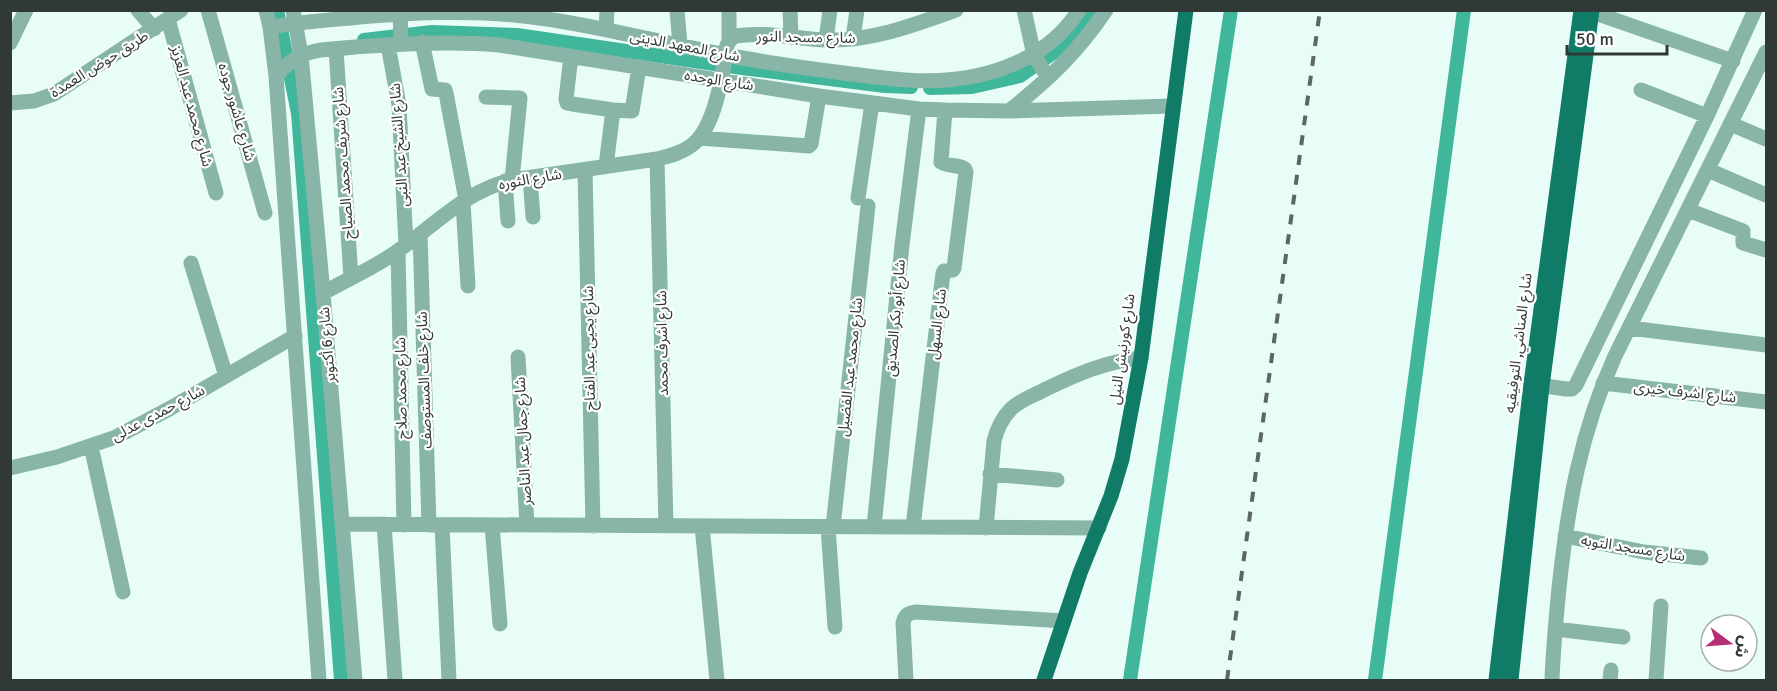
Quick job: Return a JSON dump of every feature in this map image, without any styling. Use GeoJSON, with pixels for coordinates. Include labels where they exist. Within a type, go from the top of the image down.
{"type":"FeatureCollection","features":[{"type":"Feature","properties":{"kind":"main road","name":"شارع كورنيش النيل"},"geometry":{"type":"LineString","coordinates":[[1044,681],[1064,621],[1112,496],[1122,459],[1141,358],[1186,10]]}},
{"type":"Feature","properties":{"kind":"main road","name":"شارع المناشي, التوفيقيه"},"geometry":{"type":"LineString","coordinates":[[1496,681],[1589,11]]}},
{"type":"Feature","properties":{"kind":"main road","name":"شارع المناشي, التوفيقيه"},"geometry":{"type":"LineString","coordinates":[[1511,681],[1536,385]]}},
{"type":"Feature","properties":{"kind":"street"},"geometry":{"type":"LineString","coordinates":[[10,43],[26,10]]}},
{"type":"Feature","properties":{"kind":"street"},"geometry":{"type":"LineString","coordinates":[[138,10],[154,29]]}},
{"type":"Feature","properties":{"kind":"street","name":"طريق حوض العمدة"},"geometry":{"type":"LineString","coordinates":[[10,103],[34,101],[54,94],[182,10]]}},
{"type":"Feature","properties":{"kind":"street","name":"شارع عاشور جوده"},"geometry":{"type":"LineString","coordinates":[[208,10],[265,213]]}},
{"type":"Feature","properties":{"kind":"street","name":"شارع 6 أكتوبر"},"geometry":{"type":"LineString","coordinates":[[266,10],[276,76],[320,681]]}},
{"type":"Feature","properties":{"kind":"street"},"geometry":{"type":"LineString","coordinates":[[606,30],[607,10]]}},
{"type":"Feature","properties":{"kind":"street"},"geometry":{"type":"LineString","coordinates":[[677,10],[680,45]]}},
{"type":"Feature","properties":{"kind":"street"},"geometry":{"type":"LineString","coordinates":[[729,10],[722,80],[712,112],[699,138],[809,146],[819,96]]}},
{"type":"Feature","properties":{"kind":"street"},"geometry":{"type":"LineString","coordinates":[[790,10],[791,36]]}},
{"type":"Feature","properties":{"kind":"street"},"geometry":{"type":"LineString","coordinates":[[826,40],[830,10]]}},
{"type":"Feature","properties":{"kind":"street"},"geometry":{"type":"LineString","coordinates":[[853,39],[857,10]]}},
{"type":"Feature","properties":{"kind":"street","name":"شارع مسجد النور"},"geometry":{"type":"LineString","coordinates":[[727,47],[735,36],[741,35],[791,36],[826,40],[873,37],[925,15],[956,10]]}},
{"type":"Feature","properties":{"kind":"street"},"geometry":{"type":"LineString","coordinates":[[1024,10],[1034,55],[1048,78]]}},
{"type":"Feature","properties":{"kind":"street","name":"شارع المعهد الدينى"},"geometry":{"type":"LineString","coordinates":[[270,27],[294,17],[400,12],[486,12],[544,19],[680,45],[727,47],[834,72],[918,81],[978,76],[1007,68],[1034,55],[1057,36],[1078,10]]}},
{"type":"Feature","properties":{"kind":"street"},"geometry":{"type":"LineString","coordinates":[[1009,111],[1067,60],[1106,10]]}},
{"type":"Feature","properties":{"kind":"street"},"geometry":{"type":"LineString","coordinates":[[1536,385],[1572,389],[1576,385],[1707,116],[1755,10]]}},
{"type":"Feature","properties":{"kind":"street"},"geometry":{"type":"LineString","coordinates":[[1589,11],[1733,61]]}},
{"type":"Feature","properties":{"kind":"street","name":"شارع الشيخ عبد النبى"},"geometry":{"type":"LineString","coordinates":[[400,12],[395,44],[399,105],[402,248]]}},
{"type":"Feature","properties":{"kind":"street","name":"شارع 6 أكتوبر"},"geometry":{"type":"LineString","coordinates":[[294,17],[301,55],[323,293],[355,681]]}},
{"type":"Feature","properties":{"kind":"street","name":"شارع محمد عبد العزيز"},"geometry":{"type":"LineString","coordinates":[[168,19],[216,193]]}},
{"type":"Feature","properties":{"kind":"street"},"geometry":{"type":"LineString","coordinates":[[422,42],[432,89],[445,90],[446,93],[464,201],[468,286]]}},
{"type":"Feature","properties":{"kind":"street","name":"شارع الوحده"},"geometry":{"type":"LineString","coordinates":[[276,76],[286,65],[301,55],[318,50],[422,42],[466,42],[571,56],[819,96],[919,108],[1009,111],[1172,106]]}},
{"type":"Feature","properties":{"kind":"street","name":"شارع شريف محمد الصياح"},"geometry":{"type":"LineString","coordinates":[[336,49],[351,278]]}},
{"type":"Feature","properties":{"kind":"street"},"geometry":{"type":"LineString","coordinates":[[1552,681],[1555,629],[1569,506],[1583,445],[1603,383],[1731,124],[1761,78],[1767,52]]}},
{"type":"Feature","properties":{"kind":"street"},"geometry":{"type":"LineString","coordinates":[[571,56],[567,103],[614,110],[634,109],[639,67]]}},
{"type":"Feature","properties":{"kind":"street"},"geometry":{"type":"LineString","coordinates":[[1641,90],[1707,116]]}},
{"type":"Feature","properties":{"kind":"street"},"geometry":{"type":"LineString","coordinates":[[486,97],[520,98],[508,181],[508,221]]}},
{"type":"Feature","properties":{"kind":"street","name":"شارع محمد عبد الفضيل"},"geometry":{"type":"LineString","coordinates":[[835,627],[830,527],[872,103]]}},
{"type":"Feature","properties":{"kind":"street","name":"شارع أبو بكر الصديق"},"geometry":{"type":"LineString","coordinates":[[874,527],[897,294],[919,108]]}},
{"type":"Feature","properties":{"kind":"street"},"geometry":{"type":"LineString","coordinates":[[606,166],[614,110]]}},
{"type":"Feature","properties":{"kind":"street","name":"شارع السهل"},"geometry":{"type":"LineString","coordinates":[[913,527],[943,273],[954,268],[966,172],[962,167],[941,162],[945,110]]}},
{"type":"Feature","properties":{"kind":"street"},"geometry":{"type":"LineString","coordinates":[[1731,124],[1767,139]]}},
{"type":"Feature","properties":{"kind":"street","name":"شارع الثوره"},"geometry":{"type":"LineString","coordinates":[[323,293],[402,248],[464,201],[485,189],[508,181],[657,159],[676,154],[691,146],[699,138]]}},
{"type":"Feature","properties":{"kind":"street","name":"شارع اشرف محمد"},"geometry":{"type":"LineString","coordinates":[[657,159],[666,526]]}},
{"type":"Feature","properties":{"kind":"street","name":"شارع يحيى عبد الفتاح"},"geometry":{"type":"LineString","coordinates":[[585,170],[593,526]]}},
{"type":"Feature","properties":{"kind":"street"},"geometry":{"type":"LineString","coordinates":[[1708,170],[1767,195]]}},
{"type":"Feature","properties":{"kind":"street"},"geometry":{"type":"LineString","coordinates":[[530,178],[533,217]]}},
{"type":"Feature","properties":{"kind":"street"},"geometry":{"type":"LineString","coordinates":[[1688,210],[1743,231],[1743,243],[1767,250]]}},
{"type":"Feature","properties":{"kind":"street","name":"شارع خلف المستوصف"},"geometry":{"type":"LineString","coordinates":[[420,234],[435,525],[449,681]]}},
{"type":"Feature","properties":{"kind":"street","name":"شارع محمد صلاح"},"geometry":{"type":"LineString","coordinates":[[402,248],[404,525]]}},
{"type":"Feature","properties":{"kind":"street"},"geometry":{"type":"LineString","coordinates":[[190,263],[226,376]]}},
{"type":"Feature","properties":{"kind":"street"},"geometry":{"type":"LineString","coordinates":[[1630,328],[1767,345]]}},
{"type":"Feature","properties":{"kind":"street","name":"شارع حمدى عدلى"},"geometry":{"type":"LineString","coordinates":[[10,468],[57,457],[116,437],[295,336]]}},
{"type":"Feature","properties":{"kind":"street","name":"شارع جمال عبد الناصر"},"geometry":{"type":"LineString","coordinates":[[518,357],[527,525]]}},
{"type":"Feature","properties":{"kind":"street"},"geometry":{"type":"LineString","coordinates":[[986,528],[993,441],[997,429],[1012,408],[1083,372],[1111,363],[1141,358]]}},
{"type":"Feature","properties":{"kind":"street","name":"شارع اشرف خيرى"},"geometry":{"type":"LineString","coordinates":[[1603,383],[1767,402]]}},
{"type":"Feature","properties":{"kind":"street"},"geometry":{"type":"LineString","coordinates":[[91,446],[123,592]]}},
{"type":"Feature","properties":{"kind":"street"},"geometry":{"type":"LineString","coordinates":[[990,474],[1057,480]]}},
{"type":"Feature","properties":{"kind":"street"},"geometry":{"type":"LineString","coordinates":[[343,524],[1099,528]]}},
{"type":"Feature","properties":{"kind":"street"},"geometry":{"type":"LineString","coordinates":[[384,524],[395,681]]}},
{"type":"Feature","properties":{"kind":"street"},"geometry":{"type":"LineString","coordinates":[[492,525],[500,624]]}},
{"type":"Feature","properties":{"kind":"street"},"geometry":{"type":"LineString","coordinates":[[702,526],[717,681]]}},
{"type":"Feature","properties":{"kind":"street","name":"شارع مسجد التوبه"},"geometry":{"type":"LineString","coordinates":[[1565,536],[1644,552],[1701,558]]}},
{"type":"Feature","properties":{"kind":"street"},"geometry":{"type":"LineString","coordinates":[[1656,681],[1662,606]]}},
{"type":"Feature","properties":{"kind":"street"},"geometry":{"type":"LineString","coordinates":[[906,681],[903,623],[904,617],[909,613],[1064,621]]}},
{"type":"Feature","properties":{"kind":"street"},"geometry":{"type":"LineString","coordinates":[[1555,629],[1623,637]]}},
{"type":"Feature","properties":{"kind":"waterway"},"geometry":{"type":"LineString","coordinates":[[277,10],[298,113],[341,680]]}},
{"type":"Feature","properties":{"kind":"waterway"},"geometry":{"type":"LineString","coordinates":[[930,88],[972,87],[1020,76],[1067,43],[1092,10]]}},
{"type":"Feature","properties":{"kind":"waterway"},"geometry":{"type":"LineString","coordinates":[[1130,680],[1231,10]]}},
{"type":"Feature","properties":{"kind":"waterway"},"geometry":{"type":"LineString","coordinates":[[1375,680],[1464,10]]}},
{"type":"Feature","properties":{"kind":"waterway"},"geometry":{"type":"LineString","coordinates":[[364,40],[432,32],[517,35],[742,68],[885,86],[911,87]]}},
{"type":"Feature","properties":{"kind":"railway"},"geometry":{"type":"LineString","coordinates":[[1227,680],[1320,10]]}}]}
